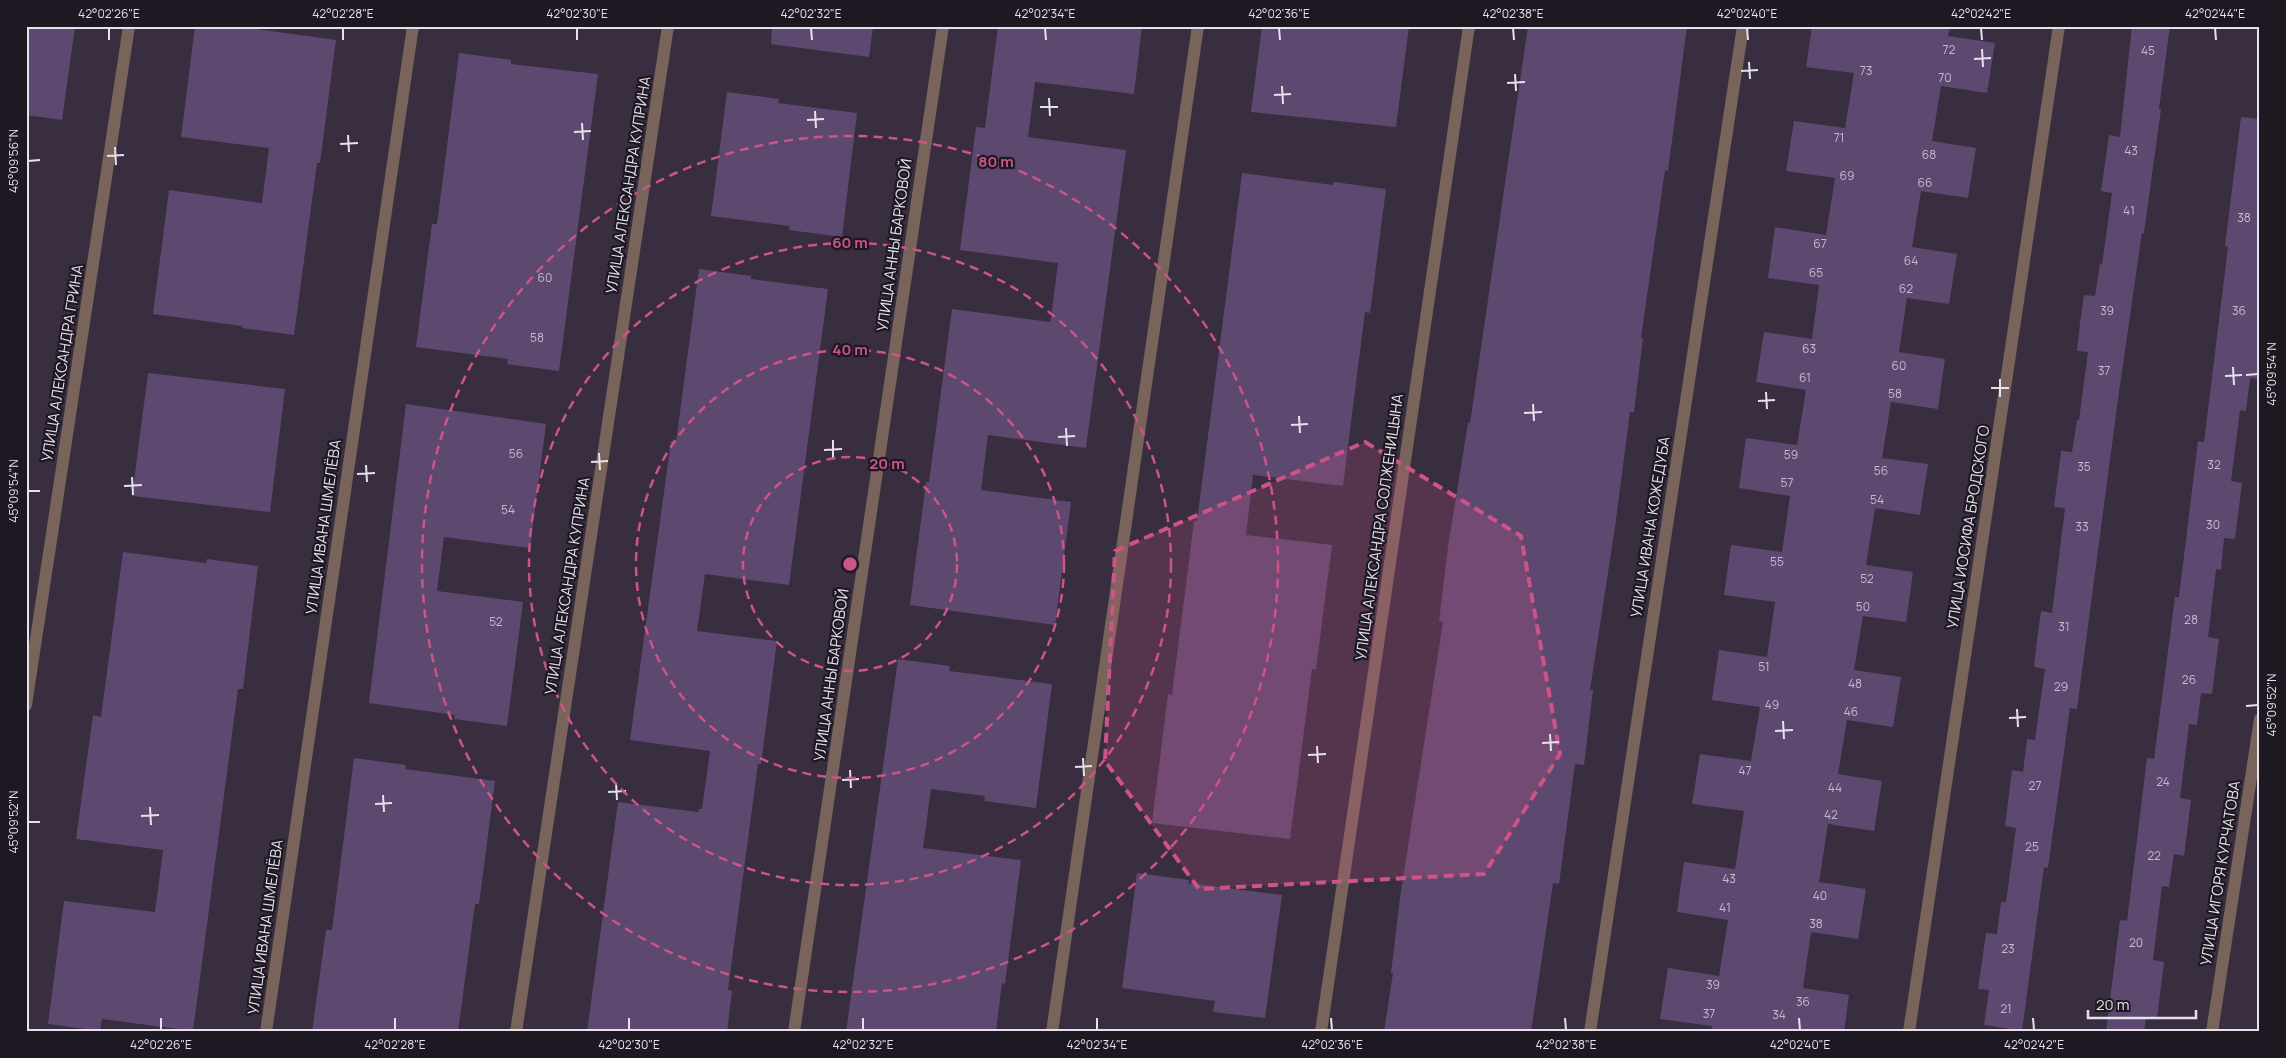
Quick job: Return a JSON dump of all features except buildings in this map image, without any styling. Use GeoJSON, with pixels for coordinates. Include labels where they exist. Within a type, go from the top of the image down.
{"type":"FeatureCollection","features":[{"type":"Feature","properties":{"kind":"street","name":"УЛИЦА АЛЕКСАНДРА ГРИНА"},"geometry":{"type":"LineString","coordinates":[[26,705],[129,26]]}},
{"type":"Feature","properties":{"kind":"street","name":"УЛИЦА ИВАНА ШМЕЛЁВА"},"geometry":{"type":"LineString","coordinates":[[266,1032],[412,26]]}},
{"type":"Feature","properties":{"kind":"street","name":"УЛИЦА АЛЕКСАНДРА КУПРИНА"},"geometry":{"type":"LineString","coordinates":[[516,1032],[668,26]]}},
{"type":"Feature","properties":{"kind":"street","name":"УЛИЦА АННЫ БАРКОВОЙ"},"geometry":{"type":"LineString","coordinates":[[794,1032],[943,26]]}},
{"type":"Feature","properties":{"kind":"street"},"geometry":{"type":"LineString","coordinates":[[1052,1032],[1198,26]]}},
{"type":"Feature","properties":{"kind":"street","name":"УЛИЦА АЛЕКСАНДРА СОЛЖЕНИЦЫНА"},"geometry":{"type":"LineString","coordinates":[[1321,1032],[1468,26]]}},
{"type":"Feature","properties":{"kind":"street","name":"УЛИЦА ИВАНА КОЖЕДУБА"},"geometry":{"type":"LineString","coordinates":[[1590,1032],[1743,26]]}},
{"type":"Feature","properties":{"kind":"street","name":"УЛИЦА ИОСИФА БРОДСКОГО"},"geometry":{"type":"LineString","coordinates":[[1909,1032],[2059,26]]}},
{"type":"Feature","properties":{"kind":"street","name":"УЛИЦА ИГОРЯ КУРЧАТОВА"},"geometry":{"type":"LineString","coordinates":[[2212,1032],[2260,719]]}},
{"type":"Feature","properties":{"kind":"highlighted area"},"geometry":{"type":"Polygon","coordinates":[[[1365,442],[1521,536],[1560,754],[1484,874],[1199,889],[1105,761],[1115,551],[1365,442]]]}}]}
